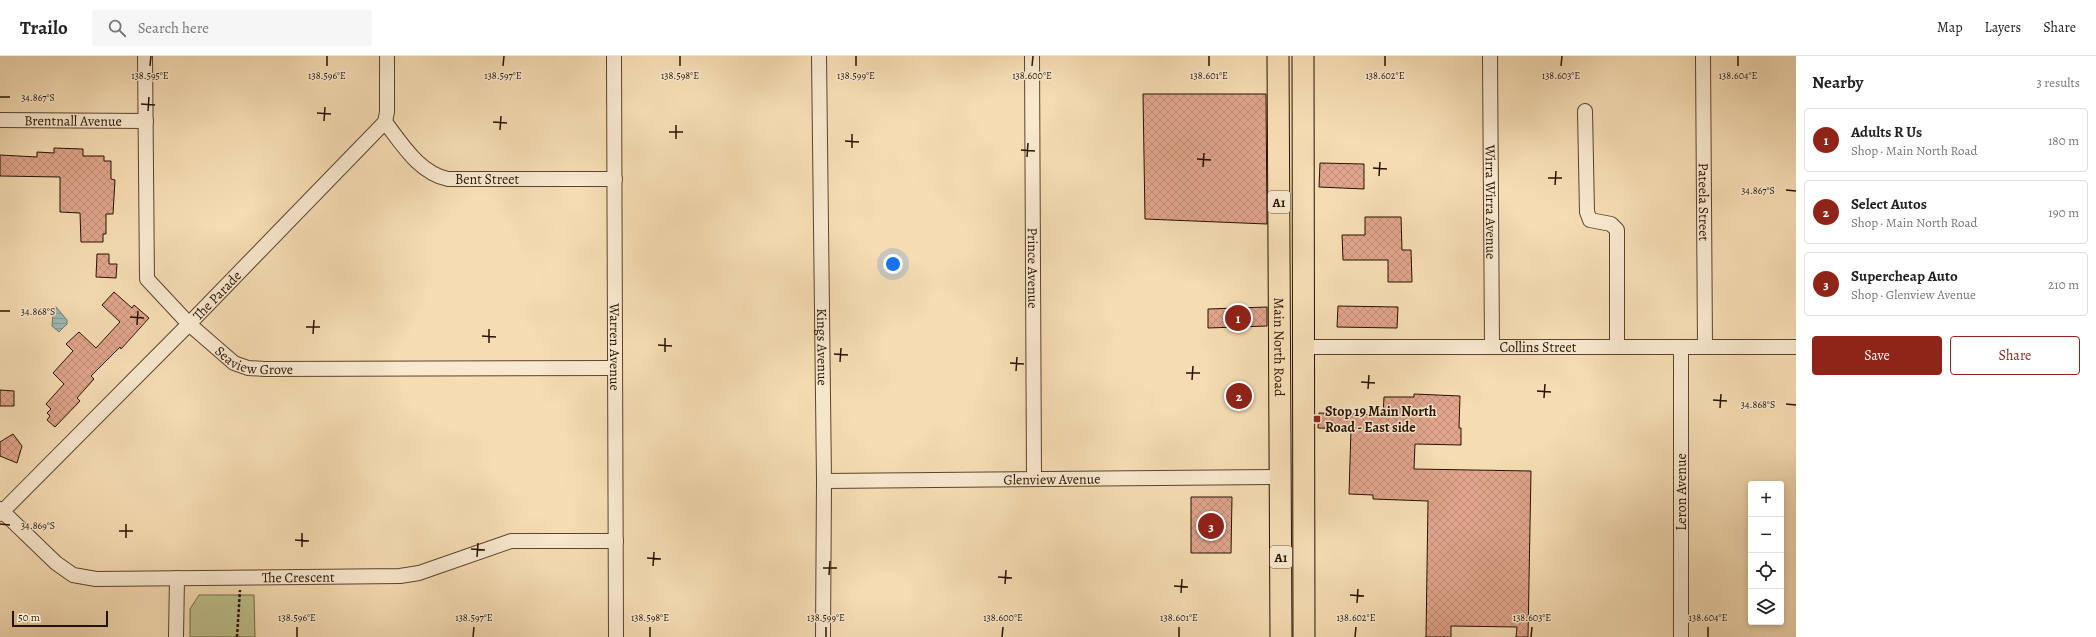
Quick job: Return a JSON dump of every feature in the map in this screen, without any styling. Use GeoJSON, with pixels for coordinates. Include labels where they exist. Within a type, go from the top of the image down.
{"type":"FeatureCollection","features":[{"type":"Feature","properties":{"kind":"highway","name":"Main North Road"},"geometry":{"type":"LineString","coordinates":[[1278,56],[1281,637]]}},
{"type":"Feature","properties":{"kind":"highway","name":"Main North Road"},"geometry":{"type":"LineString","coordinates":[[1303,56],[1304,637]]}},
{"type":"Feature","properties":{"kind":"highway","name":"Collins Street"},"geometry":{"type":"LineString","coordinates":[[1280,347],[1304,347]]}},
{"type":"Feature","properties":{"kind":"highway"},"geometry":{"type":"LineString","coordinates":[[1280,477],[1304,477]]}},
{"type":"Feature","properties":{"kind":"street","name":"Seaview Grove"},"geometry":{"type":"LineString","coordinates":[[145,56],[147,279],[190,324],[234,363],[248,368],[615,368]]}},
{"type":"Feature","properties":{"kind":"street"},"geometry":{"type":"LineString","coordinates":[[385,122],[387,112],[387,56]]}},
{"type":"Feature","properties":{"kind":"street","name":"Warren Avenue"},"geometry":{"type":"LineString","coordinates":[[614,56],[616,637]]}},
{"type":"Feature","properties":{"kind":"street","name":"Kings Avenue"},"geometry":{"type":"LineString","coordinates":[[819,56],[824,481],[823,637]]}},
{"type":"Feature","properties":{"kind":"street","name":"Prince Avenue"},"geometry":{"type":"LineString","coordinates":[[1032,56],[1034,479]]}},
{"type":"Feature","properties":{"kind":"street","name":"Wirra Wirra Avenue"},"geometry":{"type":"LineString","coordinates":[[1490,56],[1492,347]]}},
{"type":"Feature","properties":{"kind":"street","name":"Pateela Street"},"geometry":{"type":"LineString","coordinates":[[1703,56],[1705,347]]}},
{"type":"Feature","properties":{"kind":"street"},"geometry":{"type":"LineString","coordinates":[[1585,111],[1587,212],[1590,220],[1611,224],[1617,230],[1617,347]]}},
{"type":"Feature","properties":{"kind":"street","name":"Brentnall Avenue"},"geometry":{"type":"LineString","coordinates":[[0,120],[146,121]]}},
{"type":"Feature","properties":{"kind":"street","name":"Bent Street"},"geometry":{"type":"LineString","coordinates":[[385,122],[422,167],[436,176],[448,179],[614,179]]}},
{"type":"Feature","properties":{"kind":"street","name":"The Parade"},"geometry":{"type":"LineString","coordinates":[[1,511],[190,324],[385,122]]}},
{"type":"Feature","properties":{"kind":"street","name":"Collins Street"},"geometry":{"type":"LineString","coordinates":[[1304,347],[1796,347]]}},
{"type":"Feature","properties":{"kind":"street","name":"Leron Avenue"},"geometry":{"type":"LineString","coordinates":[[1681,347],[1681,637]]}},
{"type":"Feature","properties":{"kind":"street","name":"Glenview Avenue"},"geometry":{"type":"LineString","coordinates":[[824,481],[1280,477]]}},
{"type":"Feature","properties":{"kind":"street","name":"The Crescent"},"geometry":{"type":"LineString","coordinates":[[1,511],[56,563],[73,575],[96,579],[400,576],[419,573],[511,541],[616,541]]}},
{"type":"Feature","properties":{"kind":"street"},"geometry":{"type":"LineString","coordinates":[[176,578],[176,637]]}},
{"type":"Feature","properties":{"kind":"path"},"geometry":{"type":"LineString","coordinates":[[237,637],[241,578]]}},
{"type":"Feature","properties":{"kind":"green space"},"geometry":{"type":"Polygon","coordinates":[[[199,595],[254,595],[255,637],[190,637],[190,609],[199,595]]]}},
{"type":"Feature","properties":{"kind":"water"},"geometry":{"type":"Polygon","coordinates":[[[56,307],[67,320],[67,324],[59,332],[52,326],[53,314],[51,311],[52,308],[56,307]]]}},
{"type":"Feature","properties":{"kind":"building"},"geometry":{"type":"Polygon","coordinates":[[[1143,94],[1266,94],[1267,224],[1145,219],[1143,94]]]}},
{"type":"Feature","properties":{"kind":"building"},"geometry":{"type":"Polygon","coordinates":[[[54,148],[83,149],[83,156],[104,156],[104,161],[111,161],[111,179],[115,180],[113,214],[106,214],[106,234],[103,234],[103,242],[81,242],[80,213],[60,212],[60,177],[0,176],[0,155],[37,157],[37,152],[54,153],[54,148]]]}},
{"type":"Feature","properties":{"kind":"building"},"geometry":{"type":"Polygon","coordinates":[[[1320,163],[1364,164],[1364,189],[1319,187],[1320,163]]]}},
{"type":"Feature","properties":{"kind":"building"},"geometry":{"type":"Polygon","coordinates":[[[1365,217],[1401,217],[1402,250],[1411,250],[1412,282],[1388,282],[1388,260],[1343,260],[1342,235],[1365,235],[1365,217]]]}},
{"type":"Feature","properties":{"kind":"building"},"geometry":{"type":"Polygon","coordinates":[[[97,254],[109,254],[109,264],[117,264],[116,278],[96,277],[97,254]]]}},
{"type":"Feature","properties":{"kind":"building"},"geometry":{"type":"Polygon","coordinates":[[[114,292],[132,308],[134,305],[149,318],[121,349],[120,347],[91,376],[94,379],[77,398],[80,401],[55,427],[47,420],[50,416],[47,413],[51,409],[46,404],[64,384],[53,373],[73,351],[66,344],[79,332],[96,348],[120,322],[102,305],[114,292]]]}},
{"type":"Feature","properties":{"kind":"building"},"geometry":{"type":"Polygon","coordinates":[[[1338,306],[1398,307],[1397,328],[1337,327],[1338,306]]]}},
{"type":"Feature","properties":{"kind":"building"},"geometry":{"type":"Polygon","coordinates":[[[1267,307],[1267,326],[1208,328],[1208,309],[1267,307]]]}},
{"type":"Feature","properties":{"kind":"building"},"geometry":{"type":"Polygon","coordinates":[[[0,390],[14,391],[14,406],[0,406],[0,390]]]}},
{"type":"Feature","properties":{"kind":"building"},"geometry":{"type":"Polygon","coordinates":[[[1414,394],[1460,396],[1459,428],[1461,428],[1461,445],[1415,444],[1414,469],[1531,471],[1528,637],[1516,637],[1517,627],[1451,626],[1451,637],[1426,637],[1428,501],[1373,499],[1373,495],[1349,494],[1351,429],[1318,428],[1319,413],[1383,415],[1384,397],[1414,397],[1414,394]]]}},
{"type":"Feature","properties":{"kind":"building"},"geometry":{"type":"Polygon","coordinates":[[[13,434],[22,446],[17,463],[0,456],[0,442],[13,434]]]}},
{"type":"Feature","properties":{"kind":"building"},"geometry":{"type":"Polygon","coordinates":[[[1191,497],[1232,497],[1231,553],[1191,553],[1191,497]]]}},
{"type":"Feature","properties":{"kind":"place","name":"Adults R Us"},"geometry":{"type":"Point","coordinates":[1238,318]}},
{"type":"Feature","properties":{"kind":"place","name":"Select Autos"},"geometry":{"type":"Point","coordinates":[1239,396]}},
{"type":"Feature","properties":{"kind":"place","name":"Stop 19 Main North Road - East side"},"geometry":{"type":"Point","coordinates":[1317,419]}},
{"type":"Feature","properties":{"kind":"place","name":"Supercheap Auto"},"geometry":{"type":"Point","coordinates":[1211,526]}}]}
